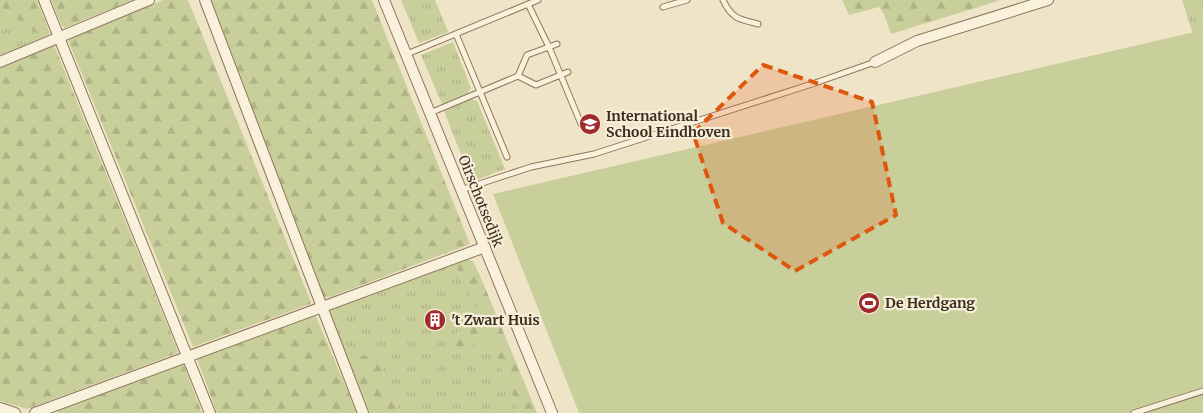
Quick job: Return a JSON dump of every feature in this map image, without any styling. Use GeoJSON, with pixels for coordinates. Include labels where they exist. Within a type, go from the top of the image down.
{"type":"FeatureCollection","features":[{"type":"Feature","properties":{"kind":"street"},"geometry":{"type":"LineString","coordinates":[[44,0],[210,413]]}},
{"type":"Feature","properties":{"kind":"street"},"geometry":{"type":"LineString","coordinates":[[0,62],[148,0]]}},
{"type":"Feature","properties":{"kind":"street"},"geometry":{"type":"LineString","coordinates":[[205,0],[363,413]]}},
{"type":"Feature","properties":{"kind":"street","name":"Oirschotsedijk"},"geometry":{"type":"LineString","coordinates":[[384,0],[552,413]]}},
{"type":"Feature","properties":{"kind":"street"},"geometry":{"type":"LineString","coordinates":[[875,62],[917,41],[1048,0]]}},
{"type":"Feature","properties":{"kind":"street"},"geometry":{"type":"LineString","coordinates":[[35,413],[48,411],[188,356],[484,247]]}},
{"type":"Feature","properties":{"kind":"street"},"geometry":{"type":"LineString","coordinates":[[0,408],[15,413]]}},
{"type":"Feature","properties":{"kind":"lane"},"geometry":{"type":"LineString","coordinates":[[406,55],[538,0]]}},
{"type":"Feature","properties":{"kind":"lane"},"geometry":{"type":"LineString","coordinates":[[663,7],[687,0]]}},
{"type":"Feature","properties":{"kind":"lane"},"geometry":{"type":"LineString","coordinates":[[723,0],[729,13],[741,20],[758,24]]}},
{"type":"Feature","properties":{"kind":"lane"},"geometry":{"type":"LineString","coordinates":[[528,4],[562,75],[581,124]]}},
{"type":"Feature","properties":{"kind":"lane"},"geometry":{"type":"LineString","coordinates":[[456,34],[507,157]]}},
{"type":"Feature","properties":{"kind":"lane"},"geometry":{"type":"LineString","coordinates":[[430,113],[518,76],[527,55],[557,44]]}},
{"type":"Feature","properties":{"kind":"lane"},"geometry":{"type":"LineString","coordinates":[[462,190],[531,168],[594,154],[875,62]]}},
{"type":"Feature","properties":{"kind":"lane"},"geometry":{"type":"LineString","coordinates":[[518,76],[536,85],[568,72]]}},
{"type":"Feature","properties":{"kind":"lane"},"geometry":{"type":"LineString","coordinates":[[1134,413],[1203,391]]}},
{"type":"Feature","properties":{"kind":"highlighted area"},"geometry":{"type":"Polygon","coordinates":[[[763,65],[872,102],[896,215],[795,271],[723,223],[693,133],[763,65]]]}},
{"type":"Feature","properties":{"kind":"green space"},"geometry":{"type":"Polygon","coordinates":[[[0,0],[37,0],[50,34],[43,38],[0,5],[0,0]]]}},
{"type":"Feature","properties":{"kind":"green space"},"geometry":{"type":"Polygon","coordinates":[[[51,0],[133,0],[64,28],[51,0]]]}},
{"type":"Feature","properties":{"kind":"green space"},"geometry":{"type":"Polygon","coordinates":[[[163,0],[188,0],[311,302],[310,304],[193,347],[68,40],[163,0]]]}},
{"type":"Feature","properties":{"kind":"green space"},"geometry":{"type":"Polygon","coordinates":[[[211,0],[372,0],[470,244],[333,296],[323,298],[261,141],[211,0]]]}},
{"type":"Feature","properties":{"kind":"green space"},"geometry":{"type":"Polygon","coordinates":[[[401,0],[435,0],[448,32],[419,43],[401,0]]]}},
{"type":"Feature","properties":{"kind":"green space"},"geometry":{"type":"Polygon","coordinates":[[[842,0],[1001,0],[891,34],[884,14],[879,7],[849,15],[842,0]]]}},
{"type":"Feature","properties":{"kind":"green space"},"geometry":{"type":"Polygon","coordinates":[[[1182,0],[1203,0],[1203,53],[1199,53],[1182,0]]]}},
{"type":"Feature","properties":{"kind":"green space"},"geometry":{"type":"Polygon","coordinates":[[[0,5],[43,38],[0,56],[0,5]]]}},
{"type":"Feature","properties":{"kind":"green space","name":"De Herdgang"},"geometry":{"type":"Polygon","coordinates":[[[1203,30],[1203,413],[579,413],[493,194],[1203,30]]]}},
{"type":"Feature","properties":{"kind":"green space"},"geometry":{"type":"Polygon","coordinates":[[[453,42],[471,88],[467,94],[442,104],[421,55],[453,42]]]}},
{"type":"Feature","properties":{"kind":"green space"},"geometry":{"type":"Polygon","coordinates":[[[54,45],[178,353],[27,409],[0,401],[0,68],[54,45]]]}},
{"type":"Feature","properties":{"kind":"green space"},"geometry":{"type":"Polygon","coordinates":[[[471,99],[477,101],[505,169],[479,179],[471,180],[444,111],[471,99]]]}},
{"type":"Feature","properties":{"kind":"green space"},"geometry":{"type":"Polygon","coordinates":[[[466,259],[473,261],[481,278],[537,413],[520,413],[489,339],[452,353],[444,338],[482,322],[464,277],[460,274],[454,263],[466,259]]]}},
{"type":"Feature","properties":{"kind":"green space"},"geometry":{"type":"Polygon","coordinates":[[[454,263],[460,274],[464,277],[482,322],[445,338],[452,353],[489,338],[520,413],[400,413],[375,351],[349,361],[328,311],[332,307],[454,263]]]}},
{"type":"Feature","properties":{"kind":"green space"},"geometry":{"type":"Polygon","coordinates":[[[315,314],[357,413],[217,413],[197,359],[315,314]]]}},
{"type":"Feature","properties":{"kind":"green space"},"geometry":{"type":"Polygon","coordinates":[[[375,351],[400,413],[370,413],[349,361],[375,351]]]}},
{"type":"Feature","properties":{"kind":"green space"},"geometry":{"type":"Polygon","coordinates":[[[180,362],[184,365],[202,413],[58,413],[57,411],[58,408],[180,362]]]}},
{"type":"Feature","properties":{"kind":"place","name":"International School Eindhoven"},"geometry":{"type":"Point","coordinates":[590,124]}},
{"type":"Feature","properties":{"kind":"place","name":"De Herdgang"},"geometry":{"type":"Point","coordinates":[869,303]}},
{"type":"Feature","properties":{"kind":"place","name":"'t Zwart Huis"},"geometry":{"type":"Point","coordinates":[435,320]}}]}
